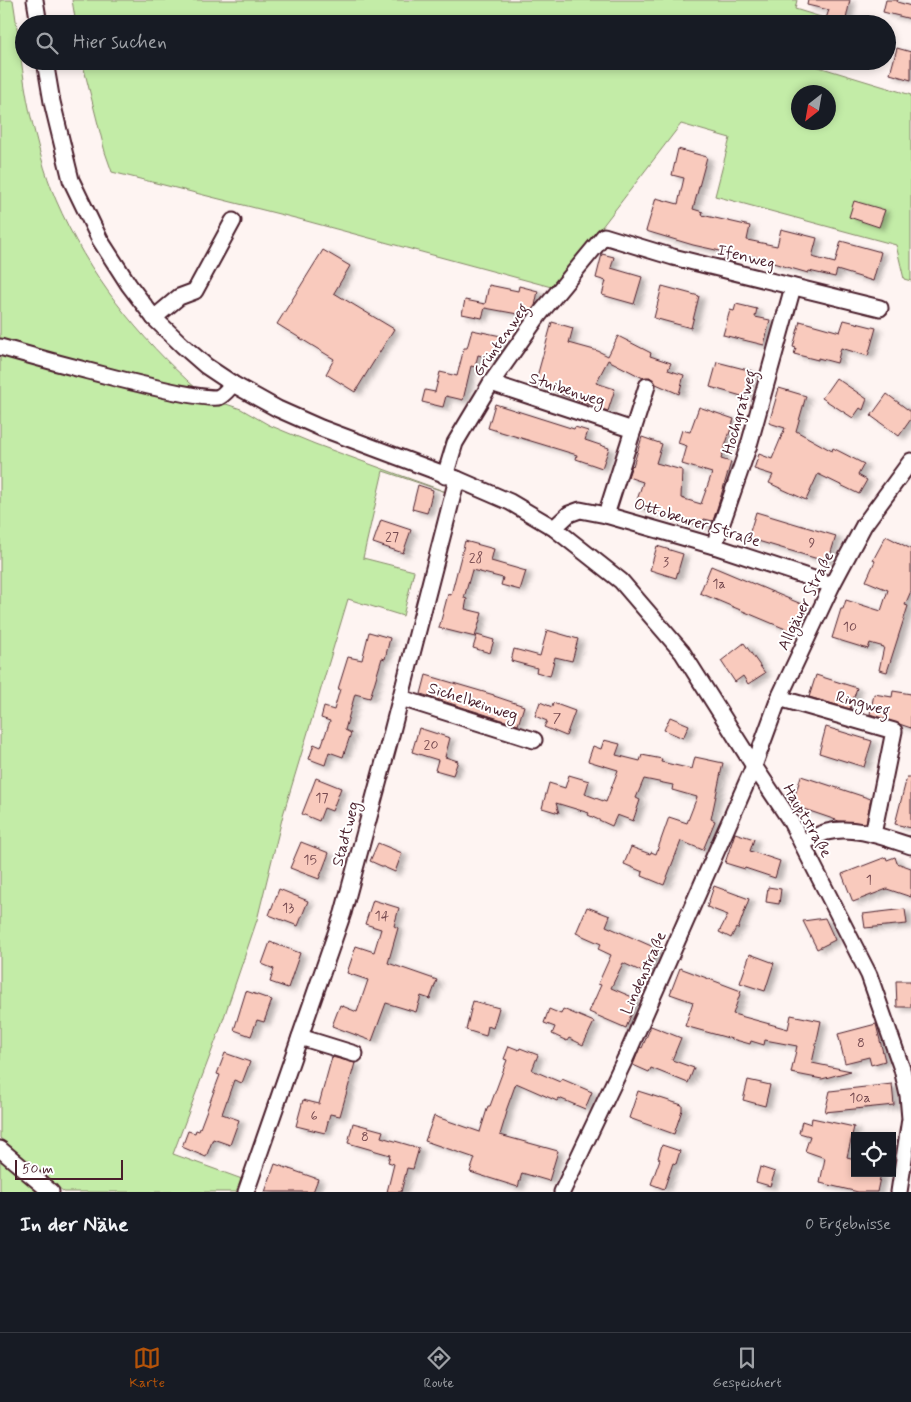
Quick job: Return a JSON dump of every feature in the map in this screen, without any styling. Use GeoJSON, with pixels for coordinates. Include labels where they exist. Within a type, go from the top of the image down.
{"type":"FeatureCollection","features":[{"type":"Feature","properties":{"kind":"street"},"geometry":{"type":"LineString","coordinates":[[35,0],[38,15]]}},
{"type":"Feature","properties":{"kind":"street","name":"Hauptstraße"},"geometry":{"type":"LineString","coordinates":[[47,70],[52,102],[71,180],[100,240],[129,285],[154,318],[182,345],[206,366],[233,384],[278,409],[321,428],[451,477],[510,502],[554,528],[621,580],[682,652],[790,820],[869,975],[902,1070],[908,1095],[910,1119],[899,1192]]}},
{"type":"Feature","properties":{"kind":"street"},"geometry":{"type":"LineString","coordinates":[[154,318],[179,298],[195,291],[233,221]]}},
{"type":"Feature","properties":{"kind":"street","name":"Ifenweg"},"geometry":{"type":"LineString","coordinates":[[604,236],[673,257],[880,308]]}},
{"type":"Feature","properties":{"kind":"street","name":"Grüntenweg"},"geometry":{"type":"LineString","coordinates":[[451,477],[455,443],[491,383],[539,315],[604,236]]}},
{"type":"Feature","properties":{"kind":"street","name":"Hochgratweg"},"geometry":{"type":"LineString","coordinates":[[714,546],[749,445],[793,287]]}},
{"type":"Feature","properties":{"kind":"street"},"geometry":{"type":"LineString","coordinates":[[0,347],[150,386],[209,398],[219,397],[233,384]]}},
{"type":"Feature","properties":{"kind":"street","name":"Stuibenweg"},"geometry":{"type":"LineString","coordinates":[[491,383],[633,430]]}},
{"type":"Feature","properties":{"kind":"street"},"geometry":{"type":"LineString","coordinates":[[606,515],[647,386]]}},
{"type":"Feature","properties":{"kind":"street","name":"Allgäuer Straße"},"geometry":{"type":"LineString","coordinates":[[754,766],[779,698],[832,586],[864,525],[911,461]]}},
{"type":"Feature","properties":{"kind":"street","name":"Stadtweg"},"geometry":{"type":"LineString","coordinates":[[246,1192],[343,913],[401,698],[451,477]]}},
{"type":"Feature","properties":{"kind":"street","name":"Ottobeurer Straße"},"geometry":{"type":"LineString","coordinates":[[554,528],[568,514],[580,510],[606,515],[714,546],[832,586]]}},
{"type":"Feature","properties":{"kind":"street","name":"Sichelbeinweg"},"geometry":{"type":"LineString","coordinates":[[401,698],[534,740]]}},
{"type":"Feature","properties":{"kind":"street","name":"Ringweg"},"geometry":{"type":"LineString","coordinates":[[779,698],[894,731],[873,834]]}},
{"type":"Feature","properties":{"kind":"street","name":"Lindenstraße"},"geometry":{"type":"LineString","coordinates":[[562,1192],[626,1057],[754,766]]}},
{"type":"Feature","properties":{"kind":"street"},"geometry":{"type":"LineString","coordinates":[[802,844],[827,832],[852,830],[873,834],[911,846]]}},
{"type":"Feature","properties":{"kind":"street"},"geometry":{"type":"LineString","coordinates":[[300,1037],[355,1054]]}},
{"type":"Feature","properties":{"kind":"street"},"geometry":{"type":"LineString","coordinates":[[0,1149],[51,1192]]}},
{"type":"Feature","properties":{"kind":"green space"},"geometry":{"type":"Polygon","coordinates":[[[0,0],[13,0],[15,15],[15,70],[23,70],[35,135],[44,168],[56,200],[83,253],[116,303],[155,348],[198,390],[0,343],[0,0]]]}},
{"type":"Feature","properties":{"kind":"green space"},"geometry":{"type":"Polygon","coordinates":[[[72,0],[797,0],[795,9],[814,15],[74,15],[72,0]]]}},
{"type":"Feature","properties":{"kind":"green space"},"geometry":{"type":"Polygon","coordinates":[[[84,70],[829,70],[911,95],[911,281],[904,279],[896,245],[715,196],[730,138],[681,124],[555,288],[299,219],[112,172],[105,152],[84,70]]]}},
{"type":"Feature","properties":{"kind":"green space"},"geometry":{"type":"Polygon","coordinates":[[[0,351],[209,404],[226,404],[241,409],[269,425],[315,444],[446,492],[383,471],[363,558],[414,571],[403,616],[348,599],[283,815],[257,920],[220,1029],[173,1154],[242,1179],[237,1192],[64,1192],[0,1138],[0,351]]]}},
{"type":"Feature","properties":{"kind":"green space"},"geometry":{"type":"Polygon","coordinates":[[[0,1157],[41,1192],[0,1192],[0,1157]]]}},
{"type":"Feature","properties":{"kind":"building"},"geometry":{"type":"Polygon","coordinates":[[[808,0],[850,0],[847,15],[827,15],[829,10],[807,5],[808,0]]]}},
{"type":"Feature","properties":{"kind":"building"},"geometry":{"type":"Polygon","coordinates":[[[886,0],[898,0],[897,2],[911,6],[911,19],[896,15],[883,12],[886,0]]]}},
{"type":"Feature","properties":{"kind":"building"},"geometry":{"type":"Polygon","coordinates":[[[897,48],[911,52],[911,80],[890,74],[891,70],[896,70],[897,48]]]}},
{"type":"Feature","properties":{"kind":"building"},"geometry":{"type":"Polygon","coordinates":[[[678,149],[707,157],[693,209],[703,212],[702,215],[750,226],[747,240],[777,246],[781,229],[817,238],[812,257],[835,263],[841,241],[881,252],[873,281],[837,270],[835,277],[809,271],[808,273],[773,263],[773,261],[693,245],[646,231],[656,198],[678,204],[684,178],[672,175],[678,149]]]}},
{"type":"Feature","properties":{"kind":"building"},"geometry":{"type":"Polygon","coordinates":[[[854,201],[885,210],[879,227],[849,217],[854,201]]]}},
{"type":"Feature","properties":{"kind":"building"},"geometry":{"type":"Polygon","coordinates":[[[323,250],[350,266],[334,293],[394,329],[355,392],[326,374],[334,359],[277,324],[323,250]]]}},
{"type":"Feature","properties":{"kind":"building"},"geometry":{"type":"Polygon","coordinates":[[[602,254],[614,257],[611,268],[642,277],[634,304],[602,295],[606,281],[596,278],[602,254]]]}},
{"type":"Feature","properties":{"kind":"building"},"geometry":{"type":"Polygon","coordinates":[[[489,285],[518,291],[519,286],[538,291],[535,306],[531,310],[524,309],[523,315],[485,308],[482,318],[462,314],[465,300],[485,304],[489,285]]]}},
{"type":"Feature","properties":{"kind":"building"},"geometry":{"type":"Polygon","coordinates":[[[662,286],[699,296],[691,328],[654,318],[662,286]]]}},
{"type":"Feature","properties":{"kind":"building"},"geometry":{"type":"Polygon","coordinates":[[[736,304],[757,309],[755,317],[770,320],[764,345],[723,335],[730,310],[734,311],[736,304]]]}},
{"type":"Feature","properties":{"kind":"building"},"geometry":{"type":"Polygon","coordinates":[[[844,320],[876,328],[868,356],[841,348],[837,363],[794,354],[796,348],[793,347],[800,321],[840,332],[844,320]]]}},
{"type":"Feature","properties":{"kind":"building"},"geometry":{"type":"Polygon","coordinates":[[[552,322],[573,328],[569,343],[598,351],[608,356],[618,336],[651,353],[650,356],[671,363],[668,370],[684,375],[679,394],[656,384],[650,377],[643,378],[608,360],[596,383],[615,389],[608,411],[535,384],[552,322]]]}},
{"type":"Feature","properties":{"kind":"building"},"geometry":{"type":"Polygon","coordinates":[[[472,330],[501,336],[495,359],[478,355],[475,367],[471,366],[463,400],[446,396],[443,407],[422,402],[425,390],[435,392],[440,372],[457,376],[464,348],[467,348],[472,330]]]}},
{"type":"Feature","properties":{"kind":"building"},"geometry":{"type":"Polygon","coordinates":[[[717,362],[752,371],[745,397],[710,387],[717,362]]]}},
{"type":"Feature","properties":{"kind":"building"},"geometry":{"type":"Polygon","coordinates":[[[836,378],[867,399],[863,410],[860,408],[853,418],[822,398],[836,378]]]}},
{"type":"Feature","properties":{"kind":"building"},"geometry":{"type":"Polygon","coordinates":[[[779,388],[806,396],[796,431],[832,451],[833,448],[864,464],[858,475],[867,480],[859,494],[818,474],[806,500],[769,483],[773,475],[754,469],[759,454],[772,459],[785,428],[769,423],[779,388]]]}},
{"type":"Feature","properties":{"kind":"building"},"geometry":{"type":"Polygon","coordinates":[[[887,394],[911,412],[911,419],[899,436],[871,416],[887,394]]]}},
{"type":"Feature","properties":{"kind":"building"},"geometry":{"type":"Polygon","coordinates":[[[495,404],[574,429],[575,427],[588,431],[585,440],[609,448],[602,468],[576,459],[577,455],[488,428],[495,404]]]}},
{"type":"Feature","properties":{"kind":"building"},"geometry":{"type":"Polygon","coordinates":[[[699,407],[734,419],[721,459],[731,462],[720,499],[713,521],[704,519],[702,526],[635,506],[643,482],[628,477],[642,437],[662,444],[656,463],[682,470],[681,498],[701,504],[712,473],[682,464],[687,446],[678,443],[682,430],[690,432],[699,407]]]}},
{"type":"Feature","properties":{"kind":"building"},"geometry":{"type":"Polygon","coordinates":[[[418,485],[433,490],[427,513],[412,509],[418,485]]]}},
{"type":"Feature","properties":{"kind":"building"},"geometry":{"type":"Polygon","coordinates":[[[756,512],[836,536],[828,562],[748,538],[756,512]]]}},
{"type":"Feature","properties":{"kind":"building"},"geometry":{"type":"Polygon","coordinates":[[[381,520],[411,530],[403,553],[373,543],[381,520]]]}},
{"type":"Feature","properties":{"kind":"building"},"geometry":{"type":"Polygon","coordinates":[[[886,536],[911,549],[911,591],[905,605],[908,606],[887,672],[879,670],[884,647],[870,643],[868,649],[832,638],[841,609],[843,609],[846,600],[881,611],[888,590],[866,581],[875,561],[873,560],[886,536]]]}},
{"type":"Feature","properties":{"kind":"building"},"geometry":{"type":"Polygon","coordinates":[[[465,541],[494,549],[491,561],[526,571],[520,590],[501,585],[503,578],[472,570],[464,598],[467,599],[465,609],[482,613],[475,637],[439,628],[448,594],[451,595],[465,541]]]}},
{"type":"Feature","properties":{"kind":"building"},"geometry":{"type":"Polygon","coordinates":[[[657,546],[683,554],[676,578],[650,570],[657,546]]]}},
{"type":"Feature","properties":{"kind":"building"},"geometry":{"type":"Polygon","coordinates":[[[711,566],[806,606],[795,633],[700,593],[711,566]]]}},
{"type":"Feature","properties":{"kind":"building"},"geometry":{"type":"Polygon","coordinates":[[[547,630],[578,639],[572,661],[555,657],[550,676],[536,672],[537,668],[511,661],[514,649],[540,656],[547,630]]]}},
{"type":"Feature","properties":{"kind":"building"},"geometry":{"type":"Polygon","coordinates":[[[369,632],[390,638],[385,659],[382,658],[370,698],[355,694],[345,730],[351,733],[343,757],[329,752],[325,765],[309,759],[314,744],[321,747],[330,721],[321,718],[324,707],[334,710],[348,657],[362,660],[369,632]]]}},
{"type":"Feature","properties":{"kind":"building"},"geometry":{"type":"Polygon","coordinates":[[[477,635],[494,640],[490,653],[473,648],[477,635]]]}},
{"type":"Feature","properties":{"kind":"building"},"geometry":{"type":"Polygon","coordinates":[[[744,643],[765,673],[748,684],[743,676],[735,682],[721,661],[744,643]]]}},
{"type":"Feature","properties":{"kind":"building"},"geometry":{"type":"Polygon","coordinates":[[[426,675],[524,706],[518,725],[421,694],[426,675]]]}},
{"type":"Feature","properties":{"kind":"building"},"geometry":{"type":"Polygon","coordinates":[[[816,675],[857,688],[850,709],[809,697],[816,675]]]}},
{"type":"Feature","properties":{"kind":"building"},"geometry":{"type":"Polygon","coordinates":[[[893,691],[911,694],[911,728],[870,714],[874,694],[892,697],[893,691]]]}},
{"type":"Feature","properties":{"kind":"building"},"geometry":{"type":"Polygon","coordinates":[[[540,702],[552,707],[553,703],[575,711],[566,736],[544,727],[547,721],[535,716],[540,702]]]}},
{"type":"Feature","properties":{"kind":"building"},"geometry":{"type":"Polygon","coordinates":[[[670,717],[689,725],[683,738],[664,730],[670,717]]]}},
{"type":"Feature","properties":{"kind":"building"},"geometry":{"type":"Polygon","coordinates":[[[826,727],[872,741],[864,767],[819,753],[826,727]]]}},
{"type":"Feature","properties":{"kind":"building"},"geometry":{"type":"Polygon","coordinates":[[[419,728],[450,738],[445,757],[458,761],[453,775],[435,770],[438,760],[412,752],[419,728]]]}},
{"type":"Feature","properties":{"kind":"building"},"geometry":{"type":"Polygon","coordinates":[[[604,740],[620,744],[616,755],[640,761],[642,755],[662,759],[661,762],[692,769],[695,757],[723,763],[711,819],[715,821],[703,850],[681,841],[664,885],[642,876],[643,872],[624,864],[631,847],[650,854],[651,852],[656,854],[669,817],[687,823],[697,797],[672,790],[673,785],[644,779],[636,798],[640,800],[633,821],[617,815],[612,826],[588,815],[589,813],[556,803],[559,813],[542,808],[549,783],[565,788],[569,775],[589,781],[585,794],[606,802],[618,770],[588,761],[593,746],[601,749],[604,740]]]}},
{"type":"Feature","properties":{"kind":"building"},"geometry":{"type":"Polygon","coordinates":[[[801,776],[871,799],[866,823],[839,821],[792,805],[801,776]]]}},
{"type":"Feature","properties":{"kind":"building"},"geometry":{"type":"Polygon","coordinates":[[[907,777],[911,777],[911,828],[895,824],[907,777]]]}},
{"type":"Feature","properties":{"kind":"building"},"geometry":{"type":"Polygon","coordinates":[[[316,778],[341,788],[332,811],[324,808],[319,821],[302,814],[316,778]]]}},
{"type":"Feature","properties":{"kind":"building"},"geometry":{"type":"Polygon","coordinates":[[[735,833],[754,839],[750,851],[780,861],[775,878],[725,863],[735,833]]]}},
{"type":"Feature","properties":{"kind":"building"},"geometry":{"type":"Polygon","coordinates":[[[301,842],[329,853],[319,879],[290,868],[301,842]]]}},
{"type":"Feature","properties":{"kind":"building"},"geometry":{"type":"Polygon","coordinates":[[[378,843],[402,853],[395,872],[370,861],[378,843]]]}},
{"type":"Feature","properties":{"kind":"building"},"geometry":{"type":"Polygon","coordinates":[[[886,857],[887,860],[895,857],[897,863],[911,868],[911,897],[887,889],[853,902],[842,874],[886,857]]]}},
{"type":"Feature","properties":{"kind":"building"},"geometry":{"type":"Polygon","coordinates":[[[714,886],[749,899],[738,929],[736,928],[731,938],[719,932],[728,915],[707,907],[714,886]]]}},
{"type":"Feature","properties":{"kind":"building"},"geometry":{"type":"Polygon","coordinates":[[[768,887],[781,889],[779,904],[766,902],[768,887]]]}},
{"type":"Feature","properties":{"kind":"building"},"geometry":{"type":"Polygon","coordinates":[[[279,889],[308,901],[298,926],[269,915],[279,889]]]}},
{"type":"Feature","properties":{"kind":"building"},"geometry":{"type":"Polygon","coordinates":[[[373,900],[399,908],[394,926],[398,928],[388,963],[437,980],[430,999],[421,996],[416,1012],[386,1003],[372,1041],[332,1026],[340,1005],[357,1012],[368,980],[347,973],[356,946],[374,952],[381,929],[365,924],[373,900]]]}},
{"type":"Feature","properties":{"kind":"building"},"geometry":{"type":"Polygon","coordinates":[[[587,907],[610,916],[606,926],[658,949],[647,974],[623,963],[611,988],[637,999],[626,1028],[589,1012],[601,985],[598,984],[611,955],[598,949],[601,944],[576,933],[587,907]]]}},
{"type":"Feature","properties":{"kind":"building"},"geometry":{"type":"Polygon","coordinates":[[[905,909],[907,924],[865,928],[863,914],[905,909]]]}},
{"type":"Feature","properties":{"kind":"building"},"geometry":{"type":"Polygon","coordinates":[[[825,918],[835,940],[817,949],[803,921],[825,918]]]}},
{"type":"Feature","properties":{"kind":"building"},"geometry":{"type":"Polygon","coordinates":[[[270,942],[300,953],[288,988],[270,982],[274,969],[262,964],[270,942]]]}},
{"type":"Feature","properties":{"kind":"building"},"geometry":{"type":"Polygon","coordinates":[[[750,954],[774,963],[765,991],[740,983],[750,954]]]}},
{"type":"Feature","properties":{"kind":"building"},"geometry":{"type":"Polygon","coordinates":[[[680,968],[741,991],[733,1014],[788,1029],[791,1015],[821,1021],[812,1063],[851,1071],[822,1079],[791,1073],[797,1046],[765,1040],[764,1045],[751,1041],[750,1044],[685,1026],[693,1002],[670,994],[680,968]]]}},
{"type":"Feature","properties":{"kind":"building"},"geometry":{"type":"Polygon","coordinates":[[[896,981],[911,981],[911,1007],[897,1007],[896,981]]]}},
{"type":"Feature","properties":{"kind":"building"},"geometry":{"type":"Polygon","coordinates":[[[246,991],[272,1000],[264,1022],[257,1020],[251,1036],[234,1030],[246,991]]]}},
{"type":"Feature","properties":{"kind":"building"},"geometry":{"type":"Polygon","coordinates":[[[473,1001],[499,1008],[493,1028],[488,1026],[486,1036],[466,1030],[473,1001]]]}},
{"type":"Feature","properties":{"kind":"building"},"geometry":{"type":"Polygon","coordinates":[[[549,1009],[561,1014],[563,1009],[594,1022],[583,1045],[569,1038],[567,1041],[552,1034],[555,1027],[544,1023],[549,1009]]]}},
{"type":"Feature","properties":{"kind":"building"},"geometry":{"type":"Polygon","coordinates":[[[876,1024],[885,1061],[871,1065],[869,1057],[845,1063],[838,1034],[876,1024]]]}},
{"type":"Feature","properties":{"kind":"building"},"geometry":{"type":"Polygon","coordinates":[[[651,1026],[681,1038],[672,1060],[694,1068],[688,1083],[651,1068],[649,1072],[633,1065],[651,1026]]]}},
{"type":"Feature","properties":{"kind":"building"},"geometry":{"type":"Polygon","coordinates":[[[509,1046],[538,1055],[532,1070],[560,1082],[562,1079],[592,1092],[585,1109],[559,1098],[557,1101],[516,1083],[500,1135],[558,1151],[549,1181],[522,1173],[518,1187],[470,1172],[475,1158],[425,1141],[434,1116],[480,1132],[488,1106],[490,1106],[507,1060],[504,1059],[509,1046]]]}},
{"type":"Feature","properties":{"kind":"building"},"geometry":{"type":"Polygon","coordinates":[[[225,1053],[250,1062],[242,1083],[234,1080],[222,1114],[239,1120],[230,1145],[213,1139],[206,1157],[182,1147],[188,1131],[195,1133],[196,1130],[199,1131],[220,1075],[217,1074],[225,1053]]]}},
{"type":"Feature","properties":{"kind":"building"},"geometry":{"type":"Polygon","coordinates":[[[332,1057],[355,1063],[340,1116],[330,1114],[325,1133],[296,1126],[303,1100],[319,1104],[332,1057]]]}},
{"type":"Feature","properties":{"kind":"building"},"geometry":{"type":"Polygon","coordinates":[[[748,1080],[770,1085],[765,1106],[743,1100],[748,1080]]]}},
{"type":"Feature","properties":{"kind":"building"},"geometry":{"type":"Polygon","coordinates":[[[892,1084],[894,1105],[825,1112],[830,1091],[892,1084]]]}},
{"type":"Feature","properties":{"kind":"building"},"geometry":{"type":"Polygon","coordinates":[[[638,1091],[682,1105],[674,1134],[629,1118],[638,1091]]]}},
{"type":"Feature","properties":{"kind":"building"},"geometry":{"type":"Polygon","coordinates":[[[812,1118],[854,1127],[853,1132],[851,1132],[847,1157],[851,1158],[851,1177],[880,1177],[877,1192],[858,1192],[820,1183],[825,1158],[805,1151],[810,1136],[799,1133],[802,1121],[811,1124],[812,1118]]]}},
{"type":"Feature","properties":{"kind":"building"},"geometry":{"type":"Polygon","coordinates":[[[353,1123],[383,1131],[381,1137],[419,1148],[413,1169],[407,1168],[401,1192],[387,1192],[394,1164],[388,1162],[390,1155],[348,1143],[353,1123]]]}},
{"type":"Feature","properties":{"kind":"building"},"geometry":{"type":"Polygon","coordinates":[[[662,1145],[680,1151],[676,1164],[673,1163],[664,1189],[651,1184],[660,1159],[658,1158],[662,1145]]]}},
{"type":"Feature","properties":{"kind":"building"},"geometry":{"type":"Polygon","coordinates":[[[275,1164],[318,1179],[313,1192],[265,1192],[275,1164]]]}},
{"type":"Feature","properties":{"kind":"building"},"geometry":{"type":"Polygon","coordinates":[[[760,1167],[775,1172],[770,1186],[756,1182],[760,1167]]]}}]}
